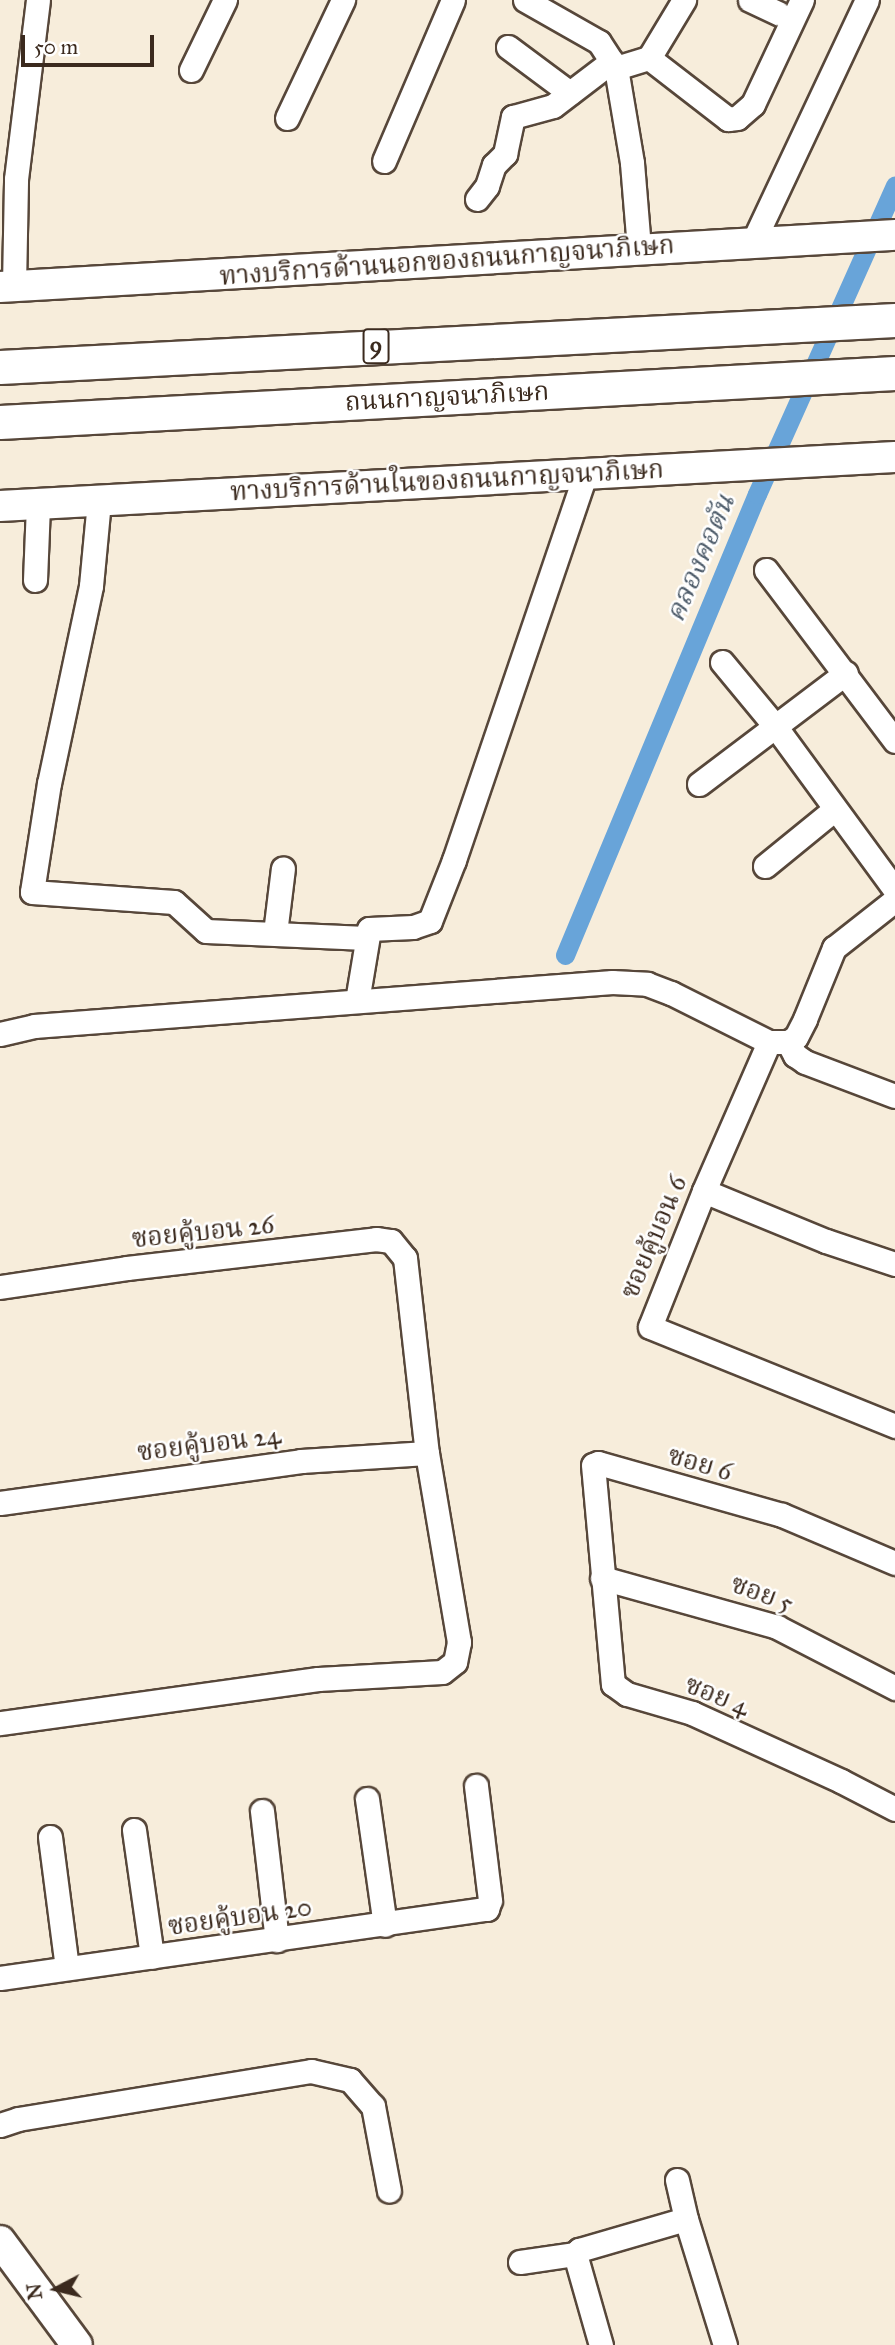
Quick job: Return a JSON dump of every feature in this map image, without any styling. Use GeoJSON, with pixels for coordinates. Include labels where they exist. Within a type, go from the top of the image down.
{"type":"FeatureCollection","features":[{"type":"Feature","properties":{"kind":"highway","name":"ถนนกาญจนาภิเษก"},"geometry":{"type":"LineString","coordinates":[[0,367],[888,321]]}},
{"type":"Feature","properties":{"kind":"highway","name":"ถนนกาญจนาภิเษก"},"geometry":{"type":"LineString","coordinates":[[0,422],[895,373]]}},
{"type":"Feature","properties":{"kind":"main road","name":"ทางบริการด้านนอกของถนนกาญจนาภิเษก"},"geometry":{"type":"LineString","coordinates":[[7,286],[432,264],[895,235]]}},
{"type":"Feature","properties":{"kind":"main road","name":"ทางบริการด้านในของถนนกาญจนาภิเษก"},"geometry":{"type":"LineString","coordinates":[[0,506],[586,472],[894,459]]}},
{"type":"Feature","properties":{"kind":"main road"},"geometry":{"type":"LineString","coordinates":[[0,2241],[77,2345]]}},
{"type":"Feature","properties":{"kind":"street"},"geometry":{"type":"LineString","coordinates":[[7,286],[16,179],[38,0]]}},
{"type":"Feature","properties":{"kind":"street"},"geometry":{"type":"LineString","coordinates":[[191,70],[225,0]]}},
{"type":"Feature","properties":{"kind":"street"},"geometry":{"type":"LineString","coordinates":[[287,118],[343,0]]}},
{"type":"Feature","properties":{"kind":"street"},"geometry":{"type":"LineString","coordinates":[[384,161],[453,0]]}},
{"type":"Feature","properties":{"kind":"street"},"geometry":{"type":"LineString","coordinates":[[525,0],[599,42],[614,64],[632,163],[639,249]]}},
{"type":"Feature","properties":{"kind":"street"},"geometry":{"type":"LineString","coordinates":[[649,58],[684,0]]}},
{"type":"Feature","properties":{"kind":"street"},"geometry":{"type":"LineString","coordinates":[[750,0],[778,13]]}},
{"type":"Feature","properties":{"kind":"street"},"geometry":{"type":"LineString","coordinates":[[477,199],[487,186],[494,165],[505,153],[513,117],[553,106],[614,64],[649,58],[728,119],[737,118],[753,104],[802,0]]}},
{"type":"Feature","properties":{"kind":"street"},"geometry":{"type":"LineString","coordinates":[[753,242],[867,0]]}},
{"type":"Feature","properties":{"kind":"street"},"geometry":{"type":"LineString","coordinates":[[508,47],[570,93]]}},
{"type":"Feature","properties":{"kind":"street"},"geometry":{"type":"LineString","coordinates":[[357,1001],[369,929],[413,927],[430,921],[458,848],[586,472]]}},
{"type":"Feature","properties":{"kind":"street"},"geometry":{"type":"LineString","coordinates":[[99,500],[91,586],[49,783],[32,892],[174,902],[206,931],[366,938]]}},
{"type":"Feature","properties":{"kind":"street"},"geometry":{"type":"LineString","coordinates":[[35,580],[38,504]]}},
{"type":"Feature","properties":{"kind":"street"},"geometry":{"type":"LineString","coordinates":[[766,570],[895,741]]}},
{"type":"Feature","properties":{"kind":"street"},"geometry":{"type":"LineString","coordinates":[[722,662],[775,726],[895,890]]}},
{"type":"Feature","properties":{"kind":"street"},"geometry":{"type":"LineString","coordinates":[[699,784],[846,673]]}},
{"type":"Feature","properties":{"kind":"street"},"geometry":{"type":"LineString","coordinates":[[765,866],[835,809]]}},
{"type":"Feature","properties":{"kind":"street"},"geometry":{"type":"LineString","coordinates":[[275,933],[283,868]]}},
{"type":"Feature","properties":{"kind":"street","name":"ซอยคู้บอน 6"},"geometry":{"type":"LineString","coordinates":[[895,900],[834,948],[796,1037],[778,1042],[704,1191],[650,1327],[895,1426]]}},
{"type":"Feature","properties":{"kind":"street"},"geometry":{"type":"LineString","coordinates":[[0,1034],[34,1026],[515,988],[574,984],[647,984],[778,1042],[805,1062],[895,1096]]}},
{"type":"Feature","properties":{"kind":"street"},"geometry":{"type":"LineString","coordinates":[[704,1191],[838,1245],[895,1264]]}},
{"type":"Feature","properties":{"kind":"street","name":"ซอยคู้บอน 26"},"geometry":{"type":"LineString","coordinates":[[0,1287],[127,1268],[376,1240],[391,1241],[405,1258],[427,1453]]}},
{"type":"Feature","properties":{"kind":"street"},"geometry":{"type":"LineString","coordinates":[[0,1723],[318,1679],[442,1672],[455,1662],[459,1642],[427,1453]]}},
{"type":"Feature","properties":{"kind":"street","name":"ซอยคู้บอน 24"},"geometry":{"type":"LineString","coordinates":[[0,1503],[289,1462],[427,1453]]}},
{"type":"Feature","properties":{"kind":"street","name":"ซอย 6"},"geometry":{"type":"LineString","coordinates":[[602,1578],[592,1469],[598,1463],[782,1515],[895,1563]]}},
{"type":"Feature","properties":{"kind":"street","name":"ซอย 5"},"geometry":{"type":"LineString","coordinates":[[602,1578],[707,1605],[777,1627],[895,1688]]}},
{"type":"Feature","properties":{"kind":"street","name":"ซอย 4"},"geometry":{"type":"LineString","coordinates":[[602,1578],[613,1684],[626,1694],[692,1713],[841,1781],[895,1809]]}},
{"type":"Feature","properties":{"kind":"street","name":"ซอยคู้บอน 20"},"geometry":{"type":"LineString","coordinates":[[0,1978],[487,1909],[490,1900],[476,1786]]}},
{"type":"Feature","properties":{"kind":"street"},"geometry":{"type":"LineString","coordinates":[[367,1799],[385,1925]]}},
{"type":"Feature","properties":{"kind":"street"},"geometry":{"type":"LineString","coordinates":[[262,1811],[277,1940]]}},
{"type":"Feature","properties":{"kind":"street"},"geometry":{"type":"LineString","coordinates":[[134,1830],[152,1957]]}},
{"type":"Feature","properties":{"kind":"street"},"geometry":{"type":"LineString","coordinates":[[50,1837],[67,1968]]}},
{"type":"Feature","properties":{"kind":"street"},"geometry":{"type":"LineString","coordinates":[[0,2125],[18,2119],[311,2071],[350,2080],[373,2106],[389,2191]]}},
{"type":"Feature","properties":{"kind":"street"},"geometry":{"type":"LineString","coordinates":[[677,2180],[686,2219],[725,2345]]}},
{"type":"Feature","properties":{"kind":"street"},"geometry":{"type":"LineString","coordinates":[[520,2262],[575,2255],[579,2250],[686,2219]]}},
{"type":"Feature","properties":{"kind":"street"},"geometry":{"type":"LineString","coordinates":[[575,2255],[601,2345]]}},
{"type":"Feature","properties":{"kind":"waterway","name":"คลองคอตัน"},"geometry":{"type":"LineString","coordinates":[[565,955],[757,494],[895,186]]}}]}
